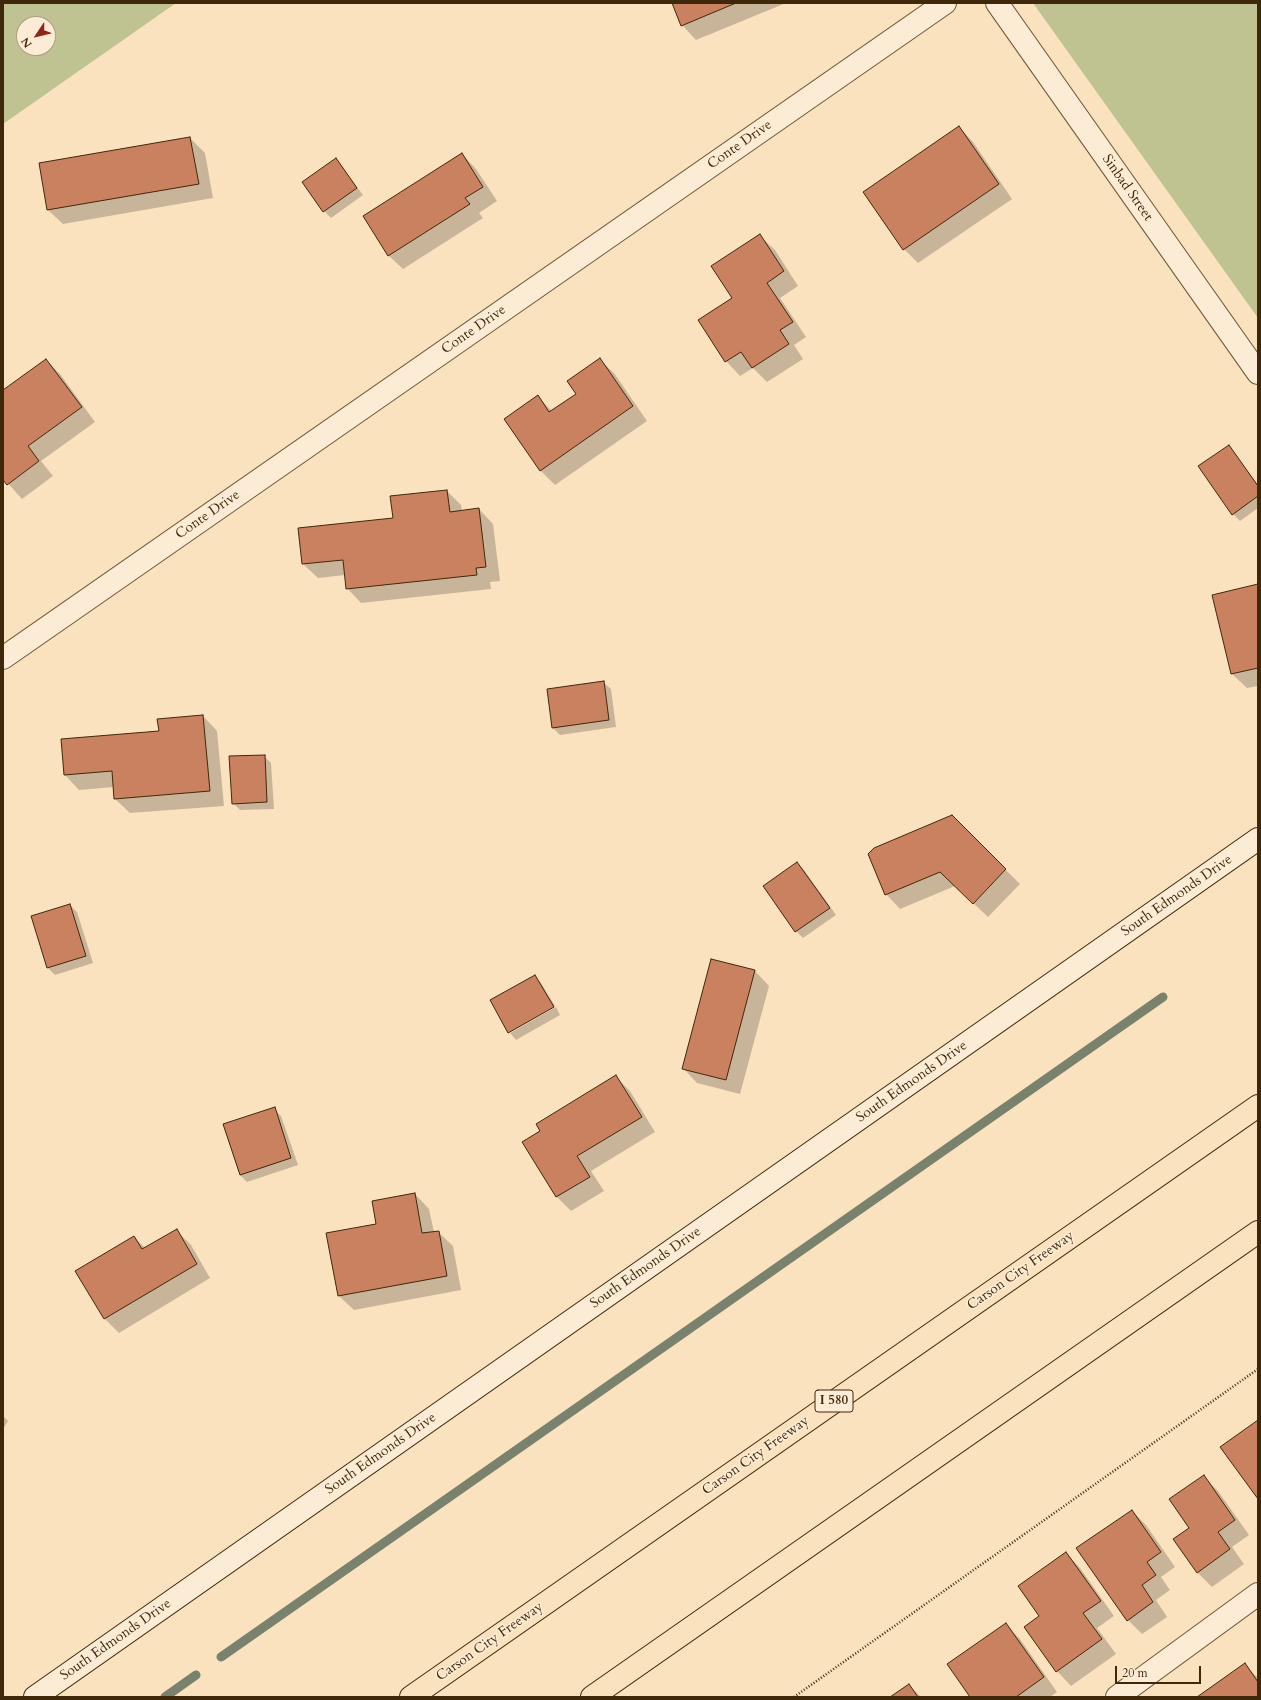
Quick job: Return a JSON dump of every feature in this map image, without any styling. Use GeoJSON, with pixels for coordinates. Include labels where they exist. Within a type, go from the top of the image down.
{"type":"FeatureCollection","features":[{"type":"Feature","properties":{"kind":"highway","name":"Carson City Freeway"},"geometry":{"type":"LineString","coordinates":[[411,1697],[1258,1106]]}},
{"type":"Feature","properties":{"kind":"highway"},"geometry":{"type":"LineString","coordinates":[[592,1697],[1258,1232]]}},
{"type":"Feature","properties":{"kind":"street","name":"Conte Drive"},"geometry":{"type":"LineString","coordinates":[[3,658],[945,3]]}},
{"type":"Feature","properties":{"kind":"street","name":"Sinbad Street"},"geometry":{"type":"LineString","coordinates":[[997,3],[1258,373]]}},
{"type":"Feature","properties":{"kind":"street","name":"South Edmonds Drive"},"geometry":{"type":"LineString","coordinates":[[35,1697],[1258,839]]}},
{"type":"Feature","properties":{"kind":"street"},"geometry":{"type":"LineString","coordinates":[[1117,1697],[1258,1594]]}},
{"type":"Feature","properties":{"kind":"path"},"geometry":{"type":"LineString","coordinates":[[794,1697],[1258,1368]]}},
{"type":"Feature","properties":{"kind":"green space"},"geometry":{"type":"Polygon","coordinates":[[[3,3],[176,3],[3,124],[3,3]]]}},
{"type":"Feature","properties":{"kind":"green space"},"geometry":{"type":"Polygon","coordinates":[[[1033,3],[1258,3],[1258,318],[1033,3]]]}},
{"type":"Feature","properties":{"kind":"building"},"geometry":{"type":"Polygon","coordinates":[[[672,3],[736,3],[681,26],[672,3]]]}},
{"type":"Feature","properties":{"kind":"building"},"geometry":{"type":"Polygon","coordinates":[[[959,126],[999,184],[903,250],[863,192],[959,126]]]}},
{"type":"Feature","properties":{"kind":"building"},"geometry":{"type":"Polygon","coordinates":[[[190,137],[199,184],[47,210],[39,163],[190,137]]]}},
{"type":"Feature","properties":{"kind":"building"},"geometry":{"type":"Polygon","coordinates":[[[462,153],[483,187],[465,198],[470,204],[388,256],[363,216],[462,153]]]}},
{"type":"Feature","properties":{"kind":"building"},"geometry":{"type":"Polygon","coordinates":[[[336,158],[357,188],[323,212],[302,182],[336,158]]]}},
{"type":"Feature","properties":{"kind":"building"},"geometry":{"type":"Polygon","coordinates":[[[760,234],[784,271],[767,283],[793,322],[780,330],[789,344],[752,368],[741,352],[725,362],[698,320],[732,298],[711,266],[760,234]]]}},
{"type":"Feature","properties":{"kind":"building"},"geometry":{"type":"Polygon","coordinates":[[[600,358],[633,406],[540,471],[504,419],[538,395],[549,412],[576,394],[567,381],[600,358]]]}},
{"type":"Feature","properties":{"kind":"building"},"geometry":{"type":"Polygon","coordinates":[[[46,359],[82,407],[28,446],[39,461],[7,485],[3,480],[3,390],[46,359]]]}},
{"type":"Feature","properties":{"kind":"building"},"geometry":{"type":"Polygon","coordinates":[[[1229,445],[1258,486],[1258,496],[1232,515],[1198,466],[1229,445]]]}},
{"type":"Feature","properties":{"kind":"building"},"geometry":{"type":"Polygon","coordinates":[[[447,490],[450,512],[479,508],[486,567],[476,568],[477,575],[346,589],[343,560],[302,564],[298,528],[393,518],[390,496],[447,490]]]}},
{"type":"Feature","properties":{"kind":"building"},"geometry":{"type":"Polygon","coordinates":[[[1258,584],[1258,668],[1231,674],[1212,595],[1258,584]]]}},
{"type":"Feature","properties":{"kind":"building"},"geometry":{"type":"Polygon","coordinates":[[[604,681],[609,720],[552,728],[547,689],[604,681]]]}},
{"type":"Feature","properties":{"kind":"building"},"geometry":{"type":"Polygon","coordinates":[[[203,715],[210,791],[114,799],[112,771],[64,775],[61,739],[159,731],[157,719],[203,715]]]}},
{"type":"Feature","properties":{"kind":"building"},"geometry":{"type":"Polygon","coordinates":[[[265,755],[267,802],[232,804],[229,756],[265,755]]]}},
{"type":"Feature","properties":{"kind":"building"},"geometry":{"type":"Polygon","coordinates":[[[952,815],[1006,869],[973,904],[940,872],[885,895],[868,854],[874,848],[952,815]]]}},
{"type":"Feature","properties":{"kind":"building"},"geometry":{"type":"Polygon","coordinates":[[[797,862],[830,908],[795,932],[763,886],[797,862]]]}},
{"type":"Feature","properties":{"kind":"building"},"geometry":{"type":"Polygon","coordinates":[[[70,904],[86,956],[47,968],[31,916],[70,904]]]}},
{"type":"Feature","properties":{"kind":"building"},"geometry":{"type":"Polygon","coordinates":[[[711,959],[755,970],[726,1080],[682,1069],[711,959]]]}},
{"type":"Feature","properties":{"kind":"building"},"geometry":{"type":"Polygon","coordinates":[[[535,975],[554,1007],[508,1033],[490,1000],[535,975]]]}},
{"type":"Feature","properties":{"kind":"building"},"geometry":{"type":"Polygon","coordinates":[[[616,1075],[642,1117],[577,1156],[590,1177],[556,1197],[522,1142],[540,1131],[536,1124],[616,1075]]]}},
{"type":"Feature","properties":{"kind":"building"},"geometry":{"type":"Polygon","coordinates":[[[275,1107],[291,1158],[240,1175],[223,1124],[275,1107]]]}},
{"type":"Feature","properties":{"kind":"building"},"geometry":{"type":"Polygon","coordinates":[[[415,1193],[422,1233],[439,1231],[447,1276],[338,1296],[326,1233],[376,1224],[372,1201],[415,1193]]]}},
{"type":"Feature","properties":{"kind":"building"},"geometry":{"type":"Polygon","coordinates":[[[177,1229],[197,1264],[104,1319],[75,1271],[134,1236],[142,1249],[177,1229]]]}},
{"type":"Feature","properties":{"kind":"building"},"geometry":{"type":"Polygon","coordinates":[[[1258,1420],[1258,1499],[1220,1447],[1258,1420]]]}},
{"type":"Feature","properties":{"kind":"building"},"geometry":{"type":"Polygon","coordinates":[[[1204,1475],[1235,1520],[1218,1532],[1230,1549],[1197,1573],[1173,1539],[1189,1528],[1169,1499],[1204,1475]]]}},
{"type":"Feature","properties":{"kind":"building"},"geometry":{"type":"Polygon","coordinates":[[[1132,1510],[1161,1552],[1147,1562],[1156,1575],[1142,1585],[1153,1602],[1127,1621],[1076,1548],[1132,1510]]]}},
{"type":"Feature","properties":{"kind":"building"},"geometry":{"type":"Polygon","coordinates":[[[1066,1552],[1101,1601],[1083,1613],[1102,1639],[1056,1672],[1024,1627],[1039,1616],[1018,1586],[1066,1552]]]}},
{"type":"Feature","properties":{"kind":"building"},"geometry":{"type":"Polygon","coordinates":[[[1006,1623],[1044,1677],[1016,1697],[970,1697],[947,1664],[1006,1623]]]}},
{"type":"Feature","properties":{"kind":"building"},"geometry":{"type":"Polygon","coordinates":[[[1245,1663],[1258,1682],[1258,1697],[1197,1697],[1245,1663]]]}},
{"type":"Feature","properties":{"kind":"building"},"geometry":{"type":"Polygon","coordinates":[[[909,1684],[918,1697],[890,1697],[909,1684]]]}},
{"type":"Feature","properties":{"kind":"waterway"},"geometry":{"type":"LineString","coordinates":[[221,1657],[1163,997]]}},
{"type":"Feature","properties":{"kind":"waterway"},"geometry":{"type":"LineString","coordinates":[[165,1697],[196,1675]]}}]}
